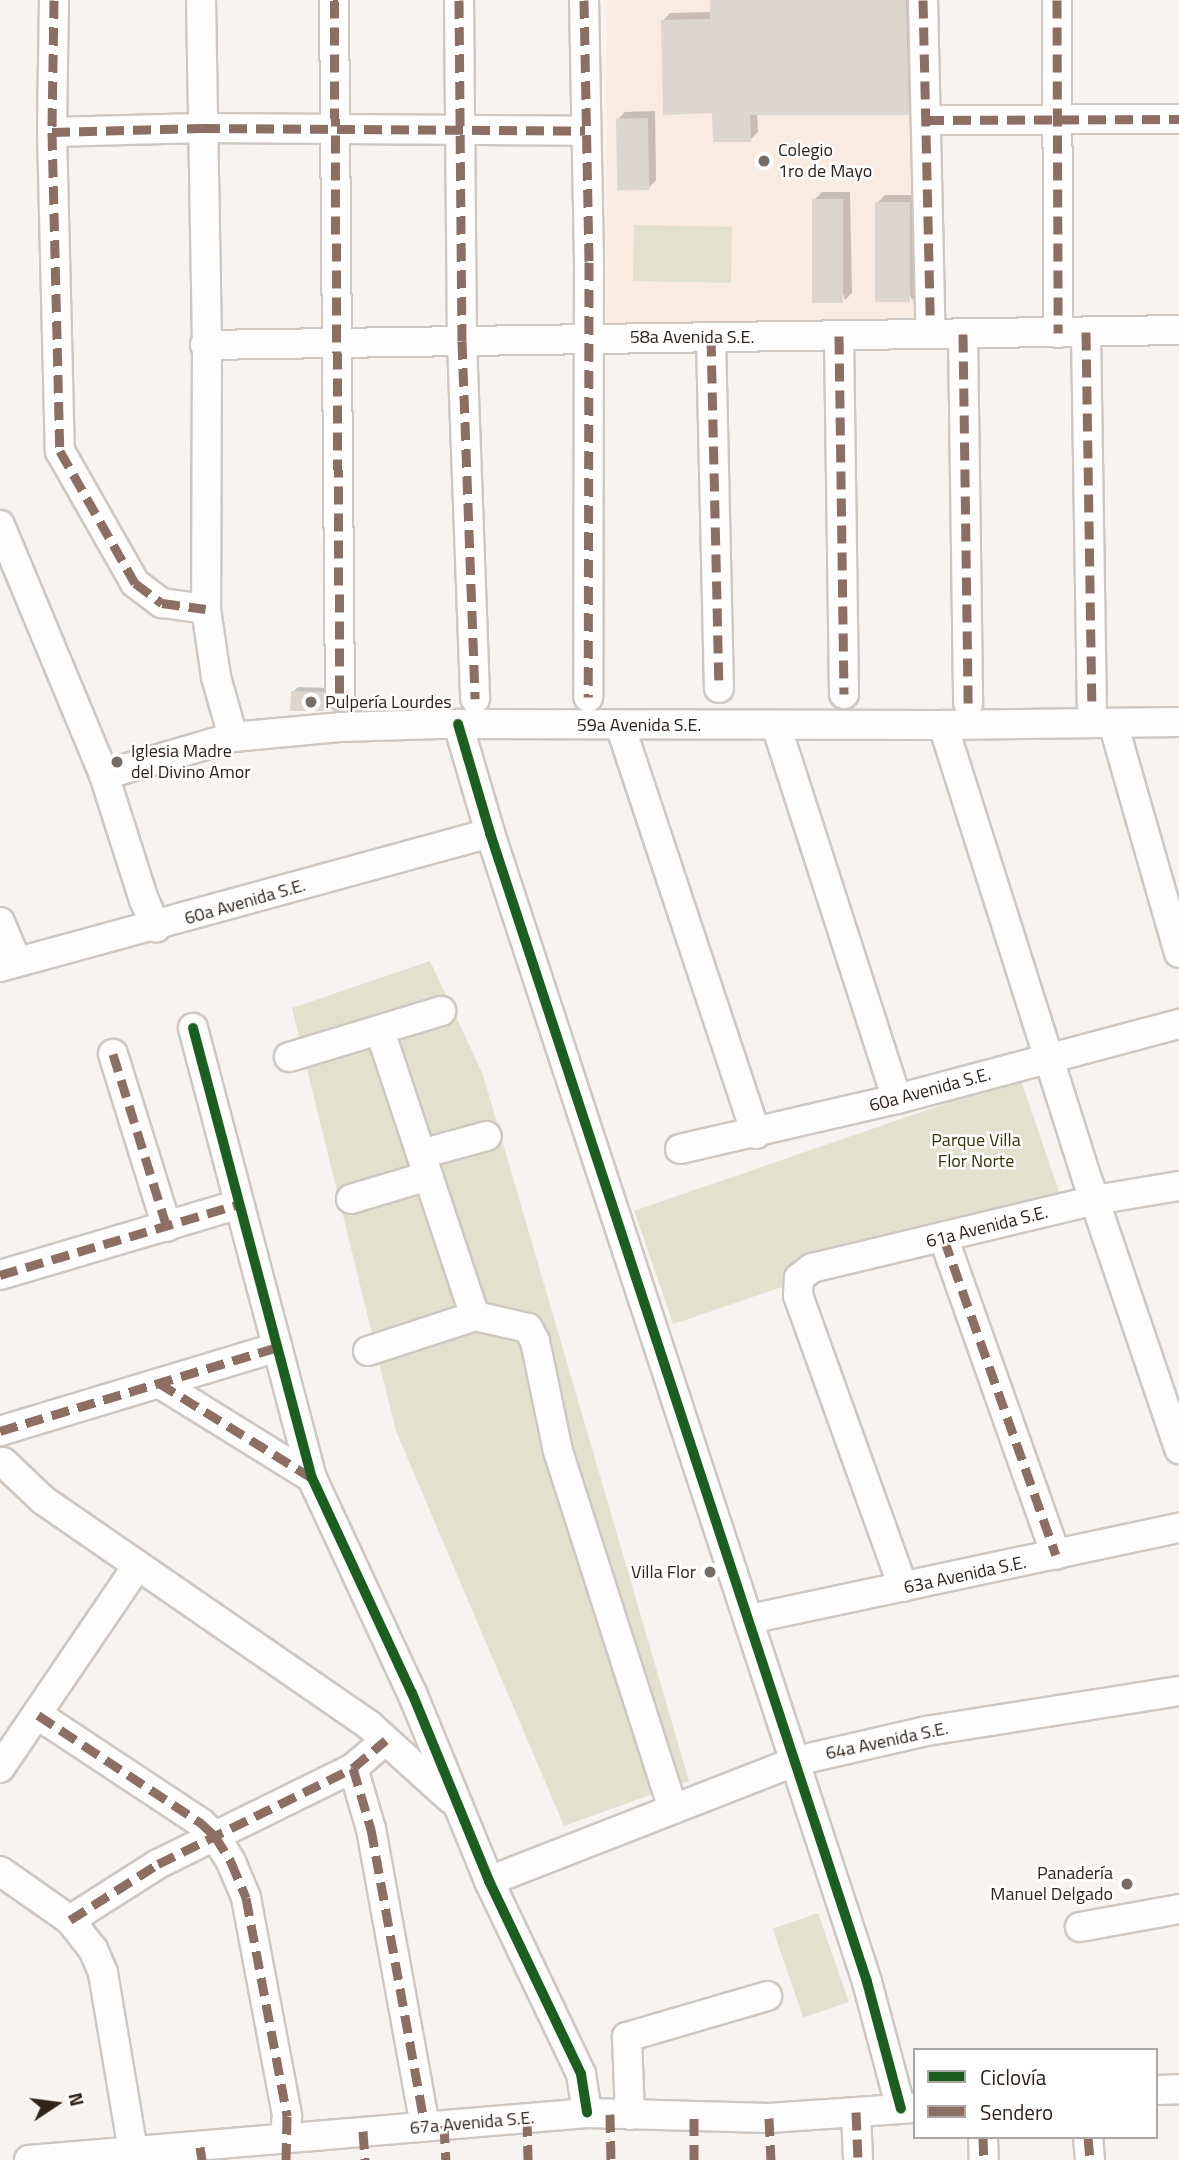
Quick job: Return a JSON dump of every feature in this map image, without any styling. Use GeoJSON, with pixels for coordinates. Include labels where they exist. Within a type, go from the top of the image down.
{"type":"FeatureCollection","features":[{"type":"Feature","properties":{"kind":"street"},"geometry":{"type":"LineString","coordinates":[[54,0],[52,132],[60,451],[135,583],[162,603],[206,609]]}},
{"type":"Feature","properties":{"kind":"street"},"geometry":{"type":"LineString","coordinates":[[201,0],[206,609],[216,677],[233,737]]}},
{"type":"Feature","properties":{"kind":"street"},"geometry":{"type":"LineString","coordinates":[[334,0],[340,695]]}},
{"type":"Feature","properties":{"kind":"street"},"geometry":{"type":"LineString","coordinates":[[459,0],[462,341],[475,699]]}},
{"type":"Feature","properties":{"kind":"street"},"geometry":{"type":"LineString","coordinates":[[584,0],[588,696]]}},
{"type":"Feature","properties":{"kind":"street"},"geometry":{"type":"LineString","coordinates":[[923,0],[930,317]]}},
{"type":"Feature","properties":{"kind":"street"},"geometry":{"type":"LineString","coordinates":[[1057,0],[1058,120],[1092,705]]}},
{"type":"Feature","properties":{"kind":"street"},"geometry":{"type":"LineString","coordinates":[[926,120],[1179,119]]}},
{"type":"Feature","properties":{"kind":"street"},"geometry":{"type":"LineString","coordinates":[[52,132],[202,128],[585,131]]}},
{"type":"Feature","properties":{"kind":"street","name":"58a Avenida S.E."},"geometry":{"type":"LineString","coordinates":[[205,345],[1179,330]]}},
{"type":"Feature","properties":{"kind":"street"},"geometry":{"type":"LineString","coordinates":[[963,334],[968,702]]}},
{"type":"Feature","properties":{"kind":"street"},"geometry":{"type":"LineString","coordinates":[[838,336],[844,694]]}},
{"type":"Feature","properties":{"kind":"street"},"geometry":{"type":"LineString","coordinates":[[711,338],[719,688]]}},
{"type":"Feature","properties":{"kind":"street"},"geometry":{"type":"LineString","coordinates":[[0,525],[104,775],[144,900],[156,927]]}},
{"type":"Feature","properties":{"kind":"street","name":"59a Avenida S.E."},"geometry":{"type":"LineString","coordinates":[[104,775],[233,737],[303,729],[458,724],[943,725],[1179,722]]}},
{"type":"Feature","properties":{"kind":"street"},"geometry":{"type":"LineString","coordinates":[[1113,723],[1179,953]]}},
{"type":"Feature","properties":{"kind":"street"},"geometry":{"type":"LineString","coordinates":[[458,724],[490,833],[750,1619],[908,2108]]}},
{"type":"Feature","properties":{"kind":"street"},"geometry":{"type":"LineString","coordinates":[[621,725],[756,1134]]}},
{"type":"Feature","properties":{"kind":"street"},"geometry":{"type":"LineString","coordinates":[[776,725],[897,1099]]}},
{"type":"Feature","properties":{"kind":"street"},"geometry":{"type":"LineString","coordinates":[[943,725],[1094,1200],[1179,1449]]}},
{"type":"Feature","properties":{"kind":"street","name":"60a Avenida S.E."},"geometry":{"type":"LineString","coordinates":[[8,965],[156,927],[490,833]]}},
{"type":"Feature","properties":{"kind":"street"},"geometry":{"type":"LineString","coordinates":[[0,922],[8,965]]}},
{"type":"Feature","properties":{"kind":"street"},"geometry":{"type":"LineString","coordinates":[[289,1057],[441,1011]]}},
{"type":"Feature","properties":{"kind":"street","name":"60a Avenida S.E."},"geometry":{"type":"LineString","coordinates":[[680,1149],[756,1134],[897,1099],[1179,1024]]}},
{"type":"Feature","properties":{"kind":"street"},"geometry":{"type":"LineString","coordinates":[[193,1028],[312,1478],[412,1693],[489,1881],[581,2074],[587,2113]]}},
{"type":"Feature","properties":{"kind":"street"},"geometry":{"type":"LineString","coordinates":[[380,1031],[475,1316]]}},
{"type":"Feature","properties":{"kind":"street"},"geometry":{"type":"LineString","coordinates":[[113,1054],[167,1227]]}},
{"type":"Feature","properties":{"kind":"street"},"geometry":{"type":"LineString","coordinates":[[351,1199],[486,1136]]}},
{"type":"Feature","properties":{"kind":"street","name":"61a Avenida S.E."},"geometry":{"type":"LineString","coordinates":[[904,1587],[798,1295],[799,1278],[812,1268],[944,1239],[1094,1200],[1179,1186]]}},
{"type":"Feature","properties":{"kind":"street"},"geometry":{"type":"LineString","coordinates":[[0,1275],[239,1204]]}},
{"type":"Feature","properties":{"kind":"street"},"geometry":{"type":"LineString","coordinates":[[944,1239],[1056,1555]]}},
{"type":"Feature","properties":{"kind":"street"},"geometry":{"type":"LineString","coordinates":[[368,1351],[475,1316],[528,1328],[535,1341],[558,1451],[673,1809]]}},
{"type":"Feature","properties":{"kind":"street"},"geometry":{"type":"LineString","coordinates":[[0,1431],[278,1347]]}},
{"type":"Feature","properties":{"kind":"street"},"geometry":{"type":"LineString","coordinates":[[159,1383],[312,1478]]}},
{"type":"Feature","properties":{"kind":"street"},"geometry":{"type":"LineString","coordinates":[[1,1459],[43,1500],[369,1725],[456,1804]]}},
{"type":"Feature","properties":{"kind":"street","name":"63a Avenida S.E."},"geometry":{"type":"LineString","coordinates":[[750,1619],[1179,1528]]}},
{"type":"Feature","properties":{"kind":"street"},"geometry":{"type":"LineString","coordinates":[[0,1768],[138,1565]]}},
{"type":"Feature","properties":{"kind":"street","name":"64a Avenida S.E."},"geometry":{"type":"LineString","coordinates":[[489,1881],[796,1761],[927,1731],[1179,1691]]}},
{"type":"Feature","properties":{"kind":"street"},"geometry":{"type":"LineString","coordinates":[[38,1714],[201,1823],[215,1836],[231,1862],[246,1898],[288,2116],[284,2139]]}},
{"type":"Feature","properties":{"kind":"street"},"geometry":{"type":"LineString","coordinates":[[70,1920],[158,1864],[353,1768],[386,1740]]}},
{"type":"Feature","properties":{"kind":"street"},"geometry":{"type":"LineString","coordinates":[[353,1768],[371,1829],[425,2126]]}},
{"type":"Feature","properties":{"kind":"street"},"geometry":{"type":"LineString","coordinates":[[0,1871],[70,1920],[93,1949],[103,1973],[133,2151]]}},
{"type":"Feature","properties":{"kind":"street"},"geometry":{"type":"LineString","coordinates":[[1080,1927],[1179,1909]]}},
{"type":"Feature","properties":{"kind":"street"},"geometry":{"type":"LineString","coordinates":[[629,2115],[627,2037],[767,1996]]}},
{"type":"Feature","properties":{"kind":"street"},"geometry":{"type":"LineString","coordinates":[[1158,2090],[1179,2089]]}},
{"type":"Feature","properties":{"kind":"street","name":"67a Avenida S.E."},"geometry":{"type":"LineString","coordinates":[[29,2160],[100,2157],[133,2151],[587,2113],[769,2118],[908,2108]]}},
{"type":"Feature","properties":{"kind":"street"},"geometry":{"type":"LineString","coordinates":[[856,2112],[858,2160]]}},
{"type":"Feature","properties":{"kind":"street"},"geometry":{"type":"LineString","coordinates":[[983,2139],[984,2160]]}},
{"type":"Feature","properties":{"kind":"street"},"geometry":{"type":"LineString","coordinates":[[1088,2139],[1090,2160]]}},
{"type":"Feature","properties":{"kind":"shaded area","name":"Colegio 1ro de Mayo"},"geometry":{"type":"Polygon","coordinates":[[[607,0],[915,0],[915,332],[607,332],[607,0]]]}},
{"type":"Feature","properties":{"kind":"green space"},"geometry":{"type":"Polygon","coordinates":[[[634,225],[732,227],[731,283],[633,281],[634,225]]]}},
{"type":"Feature","properties":{"kind":"green space"},"geometry":{"type":"Polygon","coordinates":[[[430,961],[483,1075],[689,1781],[564,1826],[396,1431],[292,1008],[430,961]]]}},
{"type":"Feature","properties":{"kind":"green space","name":"Parque Villa Flor Norte"},"geometry":{"type":"Polygon","coordinates":[[[1020,1078],[1059,1191],[673,1324],[634,1211],[1020,1078]]]}},
{"type":"Feature","properties":{"kind":"green space"},"geometry":{"type":"Polygon","coordinates":[[[818,1913],[849,2002],[803,2018],[773,1929],[818,1913]]]}},
{"type":"Feature","properties":{"kind":"building"},"geometry":{"type":"Polygon","coordinates":[[[710,0],[906,0],[909,115],[750,115],[751,142],[713,142],[712,113],[663,115],[661,20],[710,19],[710,0]]]}},
{"type":"Feature","properties":{"kind":"building"},"geometry":{"type":"Polygon","coordinates":[[[648,118],[649,190],[617,191],[616,119],[648,118]]]}},
{"type":"Feature","properties":{"kind":"building"},"geometry":{"type":"Polygon","coordinates":[[[812,199],[843,199],[843,303],[812,303],[812,199]]]}},
{"type":"Feature","properties":{"kind":"building"},"geometry":{"type":"Polygon","coordinates":[[[875,202],[910,202],[910,302],[875,302],[875,202]]]}},
{"type":"Feature","properties":{"kind":"building","name":"Pulpería Lourdes"},"geometry":{"type":"Polygon","coordinates":[[[291,691],[323,692],[331,711],[290,711],[291,691]]]}},
{"type":"Feature","properties":{"kind":"marked path"},"geometry":{"type":"LineString","coordinates":[[54,0],[52,132],[60,451],[135,583],[162,603],[206,609]]}},
{"type":"Feature","properties":{"kind":"marked path"},"geometry":{"type":"LineString","coordinates":[[334,0],[340,695]]}},
{"type":"Feature","properties":{"kind":"marked path"},"geometry":{"type":"LineString","coordinates":[[459,0],[462,341],[475,699]]}},
{"type":"Feature","properties":{"kind":"marked path"},"geometry":{"type":"LineString","coordinates":[[584,0],[589,262],[588,697]]}},
{"type":"Feature","properties":{"kind":"marked path"},"geometry":{"type":"LineString","coordinates":[[923,0],[930,317]]}},
{"type":"Feature","properties":{"kind":"marked path"},"geometry":{"type":"LineString","coordinates":[[1057,0],[1058,333]]}},
{"type":"Feature","properties":{"kind":"marked path"},"geometry":{"type":"LineString","coordinates":[[926,120],[1179,119]]}},
{"type":"Feature","properties":{"kind":"marked path"},"geometry":{"type":"LineString","coordinates":[[52,132],[202,128],[585,131]]}},
{"type":"Feature","properties":{"kind":"marked path"},"geometry":{"type":"LineString","coordinates":[[1086,332],[1092,705]]}},
{"type":"Feature","properties":{"kind":"marked path"},"geometry":{"type":"LineString","coordinates":[[963,334],[968,703]]}},
{"type":"Feature","properties":{"kind":"marked path"},"geometry":{"type":"LineString","coordinates":[[839,336],[844,694]]}},
{"type":"Feature","properties":{"kind":"marked path"},"geometry":{"type":"LineString","coordinates":[[711,338],[719,688]]}},
{"type":"Feature","properties":{"kind":"marked path"},"geometry":{"type":"LineString","coordinates":[[113,1054],[167,1227]]}},
{"type":"Feature","properties":{"kind":"marked path"},"geometry":{"type":"LineString","coordinates":[[0,1275],[239,1204]]}},
{"type":"Feature","properties":{"kind":"marked path"},"geometry":{"type":"LineString","coordinates":[[944,1239],[1056,1555]]}},
{"type":"Feature","properties":{"kind":"marked path"},"geometry":{"type":"LineString","coordinates":[[0,1431],[278,1347]]}},
{"type":"Feature","properties":{"kind":"marked path"},"geometry":{"type":"LineString","coordinates":[[159,1383],[312,1478]]}},
{"type":"Feature","properties":{"kind":"marked path"},"geometry":{"type":"LineString","coordinates":[[38,1715],[201,1823],[215,1836],[231,1862],[246,1898],[287,2116],[286,2160]]}},
{"type":"Feature","properties":{"kind":"marked path"},"geometry":{"type":"LineString","coordinates":[[70,1920],[158,1864],[353,1768],[386,1740]]}},
{"type":"Feature","properties":{"kind":"marked path"},"geometry":{"type":"LineString","coordinates":[[353,1768],[371,1829],[425,2126]]}},
{"type":"Feature","properties":{"kind":"marked path"},"geometry":{"type":"LineString","coordinates":[[856,2112],[858,2160]]}},
{"type":"Feature","properties":{"kind":"marked path"},"geometry":{"type":"LineString","coordinates":[[610,2114],[611,2160]]}},
{"type":"Feature","properties":{"kind":"marked path"},"geometry":{"type":"LineString","coordinates":[[527,2118],[528,2160]]}},
{"type":"Feature","properties":{"kind":"marked path"},"geometry":{"type":"LineString","coordinates":[[694,2118],[694,2160]]}},
{"type":"Feature","properties":{"kind":"marked path"},"geometry":{"type":"LineString","coordinates":[[769,2118],[771,2160]]}},
{"type":"Feature","properties":{"kind":"marked path"},"geometry":{"type":"LineString","coordinates":[[444,2125],[446,2160]]}},
{"type":"Feature","properties":{"kind":"marked path"},"geometry":{"type":"LineString","coordinates":[[363,2131],[365,2160]]}},
{"type":"Feature","properties":{"kind":"marked path"},"geometry":{"type":"LineString","coordinates":[[983,2139],[984,2160]]}},
{"type":"Feature","properties":{"kind":"marked path"},"geometry":{"type":"LineString","coordinates":[[1088,2139],[1090,2160]]}},
{"type":"Feature","properties":{"kind":"marked path"},"geometry":{"type":"LineString","coordinates":[[200,2147],[202,2160]]}},
{"type":"Feature","properties":{"kind":"cycle path"},"geometry":{"type":"LineString","coordinates":[[458,724],[490,833],[867,1982],[901,2109]]}},
{"type":"Feature","properties":{"kind":"cycle path"},"geometry":{"type":"LineString","coordinates":[[193,1028],[312,1478],[412,1693],[489,1881],[581,2074],[587,2113]]}},
{"type":"Feature","properties":{"kind":"place","name":"Colegio 1ro de Mayo"},"geometry":{"type":"Point","coordinates":[764,161]}},
{"type":"Feature","properties":{"kind":"place","name":"Pulpería Lourdes"},"geometry":{"type":"Point","coordinates":[311,702]}},
{"type":"Feature","properties":{"kind":"place","name":"Iglesia Madre del Divino Amor"},"geometry":{"type":"Point","coordinates":[117,762]}},
{"type":"Feature","properties":{"kind":"place","name":"Villa Flor"},"geometry":{"type":"Point","coordinates":[710,1572]}},
{"type":"Feature","properties":{"kind":"place","name":"Panadería Manuel Delgado"},"geometry":{"type":"Point","coordinates":[1127,1884]}}]}
